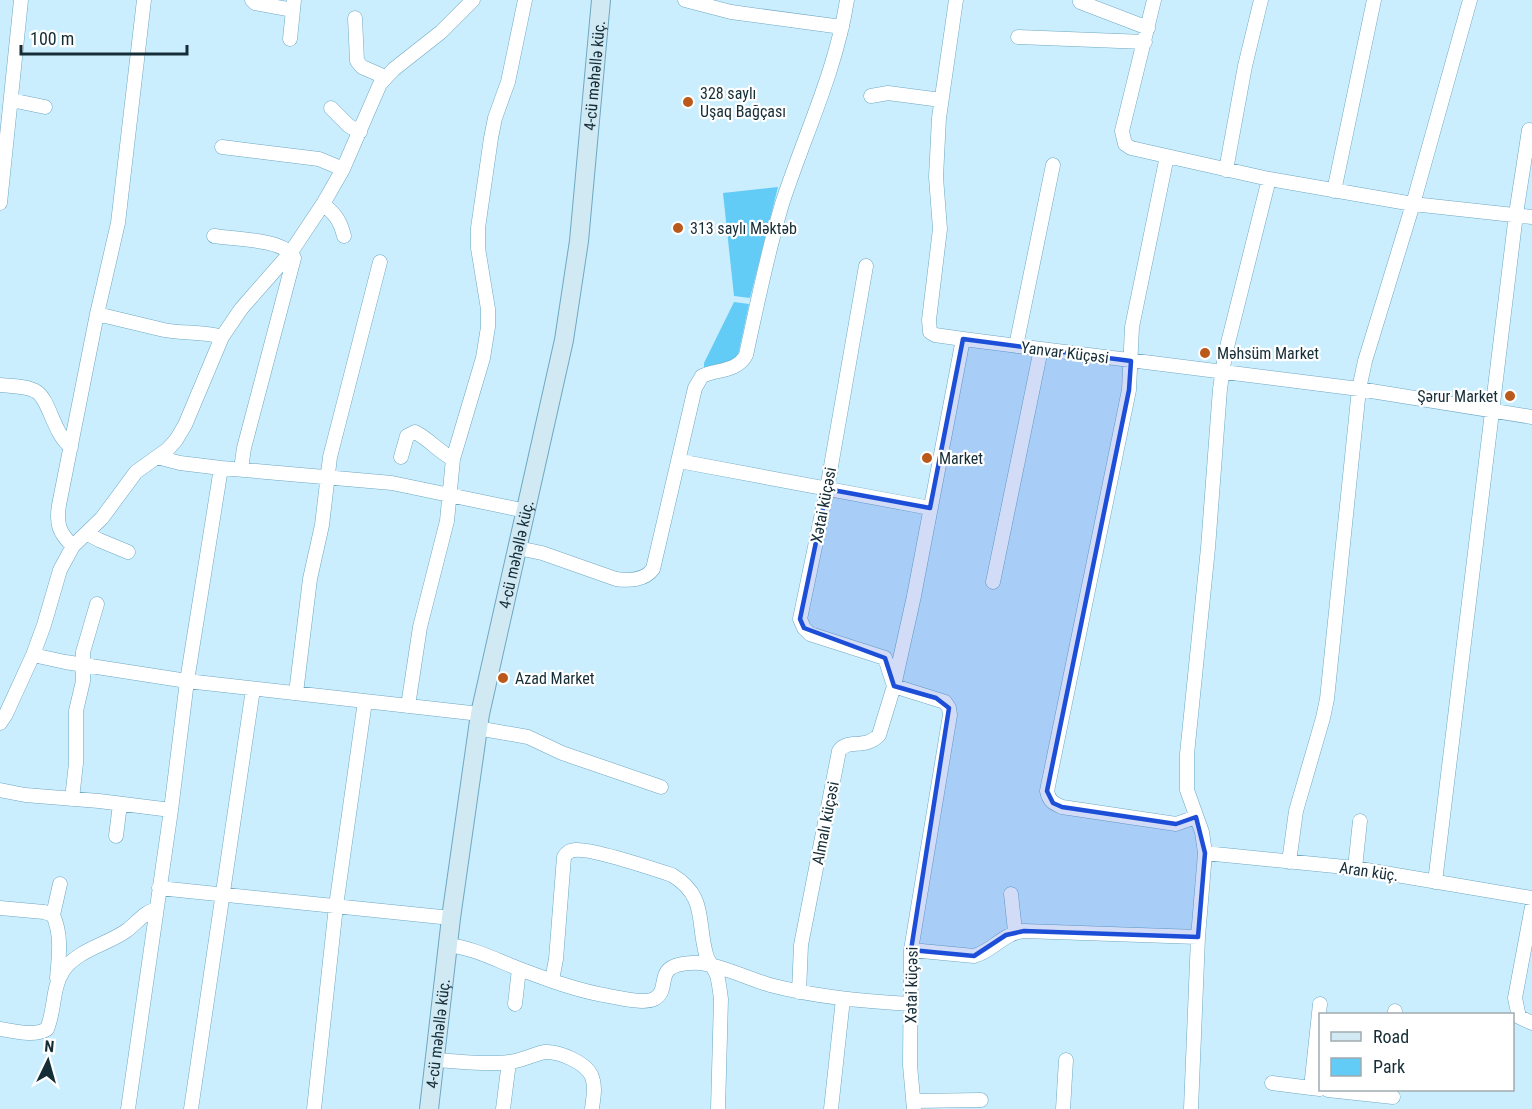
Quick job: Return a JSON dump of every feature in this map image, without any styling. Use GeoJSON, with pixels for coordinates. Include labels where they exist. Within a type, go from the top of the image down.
{"type":"FeatureCollection","features":[{"type":"Feature","properties":{"kind":"street"},"geometry":{"type":"LineString","coordinates":[[0,203],[21,0]]}},
{"type":"Feature","properties":{"kind":"street"},"geometry":{"type":"LineString","coordinates":[[73,546],[58,530],[57,519],[97,314],[118,223],[144,0]]}},
{"type":"Feature","properties":{"kind":"street"},"geometry":{"type":"LineString","coordinates":[[252,0],[255,3],[294,5],[290,39]]}},
{"type":"Feature","properties":{"kind":"street"},"geometry":{"type":"LineString","coordinates":[[0,723],[33,655],[60,570],[73,546],[102,518],[131,477],[168,449],[185,425],[222,337],[240,309],[291,252],[323,204],[343,169],[374,94],[385,77],[441,32],[474,0]]}},
{"type":"Feature","properties":{"kind":"street"},"geometry":{"type":"LineString","coordinates":[[408,706],[420,627],[447,521],[453,459],[483,358],[488,327],[488,309],[478,248],[478,228],[495,118],[508,82],[525,0]]}},
{"type":"Feature","properties":{"kind":"street","name":"4-cü məhəllə küç."},"geometry":{"type":"LineString","coordinates":[[429,1109],[451,918],[467,815],[478,721],[564,340],[579,241],[601,0]]}},
{"type":"Feature","properties":{"kind":"street"},"geometry":{"type":"LineString","coordinates":[[685,0],[731,12],[842,27]]}},
{"type":"Feature","properties":{"kind":"street"},"geometry":{"type":"LineString","coordinates":[[518,548],[542,553],[616,579],[643,578],[650,574],[695,388],[702,376],[735,367],[742,363],[746,355],[772,240],[837,51],[847,0]]}},
{"type":"Feature","properties":{"kind":"street","name":"Yanvar Küçəsi"},"geometry":{"type":"LineString","coordinates":[[956,0],[940,100],[936,177],[940,237],[928,327],[930,332],[935,335],[963,339],[1359,389],[1532,417]]}},
{"type":"Feature","properties":{"kind":"street"},"geometry":{"type":"LineString","coordinates":[[1154,0],[1122,130],[1122,138],[1131,148],[1269,179],[1413,204],[1532,217]]}},
{"type":"Feature","properties":{"kind":"street"},"geometry":{"type":"LineString","coordinates":[[1226,170],[1247,56],[1261,0]]}},
{"type":"Feature","properties":{"kind":"street"},"geometry":{"type":"LineString","coordinates":[[1334,190],[1374,0]]}},
{"type":"Feature","properties":{"kind":"street"},"geometry":{"type":"LineString","coordinates":[[1289,862],[1296,811],[1327,699],[1359,389],[1365,361],[1413,204],[1470,0]]}},
{"type":"Feature","properties":{"kind":"street"},"geometry":{"type":"LineString","coordinates":[[1080,2],[1148,28]]}},
{"type":"Feature","properties":{"kind":"street"},"geometry":{"type":"LineString","coordinates":[[355,18],[357,61],[362,67],[385,77]]}},
{"type":"Feature","properties":{"kind":"street"},"geometry":{"type":"LineString","coordinates":[[1018,37],[1145,42]]}},
{"type":"Feature","properties":{"kind":"street"},"geometry":{"type":"LineString","coordinates":[[872,96],[888,93],[940,100]]}},
{"type":"Feature","properties":{"kind":"street"},"geometry":{"type":"LineString","coordinates":[[11,100],[45,107]]}},
{"type":"Feature","properties":{"kind":"street"},"geometry":{"type":"LineString","coordinates":[[331,108],[349,126],[360,132]]}},
{"type":"Feature","properties":{"kind":"street"},"geometry":{"type":"LineString","coordinates":[[1435,882],[1516,214],[1529,130]]}},
{"type":"Feature","properties":{"kind":"street"},"geometry":{"type":"LineString","coordinates":[[222,147],[319,159],[343,169]]}},
{"type":"Feature","properties":{"kind":"street"},"geometry":{"type":"LineString","coordinates":[[1167,156],[1132,327],[1129,390],[1047,791],[1048,798],[1062,807],[1176,824],[1196,817]]}},
{"type":"Feature","properties":{"kind":"street"},"geometry":{"type":"LineString","coordinates":[[1016,346],[1053,165]]}},
{"type":"Feature","properties":{"kind":"street"},"geometry":{"type":"LineString","coordinates":[[1191,1109],[1198,937],[1205,853],[1202,832],[1187,790],[1187,754],[1225,355],[1269,179]]}},
{"type":"Feature","properties":{"kind":"street"},"geometry":{"type":"LineString","coordinates":[[323,204],[341,222],[344,236]]}},
{"type":"Feature","properties":{"kind":"street"},"geometry":{"type":"LineString","coordinates":[[214,237],[270,243],[291,252],[294,258],[244,448],[241,470]]}},
{"type":"Feature","properties":{"kind":"street"},"geometry":{"type":"LineString","coordinates":[[296,693],[310,579],[322,525],[327,476],[380,262]]}},
{"type":"Feature","properties":{"kind":"street","name":"Xətai küçəsi"},"geometry":{"type":"LineString","coordinates":[[866,266],[827,489],[800,619],[810,634],[885,658],[894,686],[945,702],[950,708],[911,950],[910,1004],[914,1105]]}},
{"type":"Feature","properties":{"kind":"street"},"geometry":{"type":"LineString","coordinates":[[97,314],[164,330],[197,332],[222,337]]}},
{"type":"Feature","properties":{"kind":"street"},"geometry":{"type":"LineString","coordinates":[[894,686],[963,339]]}},
{"type":"Feature","properties":{"kind":"street"},"geometry":{"type":"LineString","coordinates":[[993,582],[1041,349]]}},
{"type":"Feature","properties":{"kind":"street"},"geometry":{"type":"LineString","coordinates":[[0,385],[37,392],[60,437],[71,447]]}},
{"type":"Feature","properties":{"kind":"street"},"geometry":{"type":"LineString","coordinates":[[400,457],[407,436],[415,432],[423,436],[444,455],[453,459]]}},
{"type":"Feature","properties":{"kind":"street"},"geometry":{"type":"LineString","coordinates":[[157,457],[173,462],[221,468],[392,483],[526,512]]}},
{"type":"Feature","properties":{"kind":"street"},"geometry":{"type":"LineString","coordinates":[[679,461],[930,508]]}},
{"type":"Feature","properties":{"kind":"street"},"geometry":{"type":"LineString","coordinates":[[128,1109],[187,681],[221,468]]}},
{"type":"Feature","properties":{"kind":"street"},"geometry":{"type":"LineString","coordinates":[[88,534],[128,552]]}},
{"type":"Feature","properties":{"kind":"street"},"geometry":{"type":"LineString","coordinates":[[72,799],[76,763],[75,721],[83,681],[83,652],[97,604]]}},
{"type":"Feature","properties":{"kind":"street"},"geometry":{"type":"LineString","coordinates":[[33,655],[187,681],[408,706],[478,721],[528,737],[562,753],[661,787]]}},
{"type":"Feature","properties":{"kind":"street","name":"Almalı küçəsi"},"geometry":{"type":"LineString","coordinates":[[799,992],[801,945],[839,751],[842,746],[864,744],[879,735],[894,686]]}},
{"type":"Feature","properties":{"kind":"street"},"geometry":{"type":"LineString","coordinates":[[191,1109],[253,688]]}},
{"type":"Feature","properties":{"kind":"street"},"geometry":{"type":"LineString","coordinates":[[314,1109],[336,906],[365,701]]}},
{"type":"Feature","properties":{"kind":"street"},"geometry":{"type":"LineString","coordinates":[[0,790],[25,795],[171,810]]}},
{"type":"Feature","properties":{"kind":"street"},"geometry":{"type":"LineString","coordinates":[[117,836],[120,804]]}},
{"type":"Feature","properties":{"kind":"street"},"geometry":{"type":"LineString","coordinates":[[1354,868],[1360,820]]}},
{"type":"Feature","properties":{"kind":"street"},"geometry":{"type":"LineString","coordinates":[[552,980],[556,959],[564,857],[567,853],[579,849],[672,875],[680,880],[693,896],[701,912],[706,953],[717,975],[721,999],[718,1109]]}},
{"type":"Feature","properties":{"kind":"street","name":"Aran küç."},"geometry":{"type":"LineString","coordinates":[[1205,853],[1354,868],[1532,898]]}},
{"type":"Feature","properties":{"kind":"street"},"geometry":{"type":"LineString","coordinates":[[0,1029],[34,1033],[46,1029],[57,983],[59,936],[53,915],[60,884]]}},
{"type":"Feature","properties":{"kind":"street"},"geometry":{"type":"LineString","coordinates":[[159,888],[451,918]]}},
{"type":"Feature","properties":{"kind":"street"},"geometry":{"type":"LineString","coordinates":[[1011,894],[1015,931]]}},
{"type":"Feature","properties":{"kind":"street"},"geometry":{"type":"LineString","coordinates":[[1532,907],[1515,999],[1519,1017],[1532,1023]]}},
{"type":"Feature","properties":{"kind":"street"},"geometry":{"type":"LineString","coordinates":[[0,908],[53,915]]}},
{"type":"Feature","properties":{"kind":"street"},"geometry":{"type":"LineString","coordinates":[[57,983],[69,964],[86,952],[113,939],[156,909]]}},
{"type":"Feature","properties":{"kind":"street"},"geometry":{"type":"LineString","coordinates":[[911,950],[974,956],[981,954],[1015,931],[1198,937]]}},
{"type":"Feature","properties":{"kind":"street"},"geometry":{"type":"LineString","coordinates":[[59,936],[70,945],[86,952]]}},
{"type":"Feature","properties":{"kind":"street"},"geometry":{"type":"LineString","coordinates":[[448,945],[474,950],[519,969],[608,996],[648,1001],[655,999],[660,994],[666,971],[670,967],[691,963],[712,966],[799,992],[843,999],[910,1004]]}},
{"type":"Feature","properties":{"kind":"street"},"geometry":{"type":"LineString","coordinates":[[514,1004],[519,969]]}},
{"type":"Feature","properties":{"kind":"street"},"geometry":{"type":"LineString","coordinates":[[831,1109],[843,999]]}},
{"type":"Feature","properties":{"kind":"street"},"geometry":{"type":"LineString","coordinates":[[1320,1004],[1320,1013]]}},
{"type":"Feature","properties":{"kind":"street"},"geometry":{"type":"LineString","coordinates":[[1272,1083],[1316,1088],[1319,1025]]}},
{"type":"Feature","properties":{"kind":"street"},"geometry":{"type":"LineString","coordinates":[[435,1060],[509,1062],[546,1052],[566,1056],[588,1071],[592,1077],[594,1086],[592,1109]]}},
{"type":"Feature","properties":{"kind":"street"},"geometry":{"type":"LineString","coordinates":[[1063,1109],[1066,1060]]}},
{"type":"Feature","properties":{"kind":"street"},"geometry":{"type":"LineString","coordinates":[[503,1109],[509,1062]]}},
{"type":"Feature","properties":{"kind":"street"},"geometry":{"type":"LineString","coordinates":[[1343,1091],[1394,1098]]}},
{"type":"Feature","properties":{"kind":"street"},"geometry":{"type":"LineString","coordinates":[[914,1105],[981,1100]]}},
{"type":"Feature","properties":{"kind":"highlighted area"},"geometry":{"type":"Polygon","coordinates":[[[963,339],[1131,361],[1129,390],[1047,791],[1053,803],[1062,807],[1176,824],[1196,817],[1205,853],[1198,937],[1024,931],[1006,935],[974,956],[911,950],[949,708],[936,698],[894,686],[885,658],[804,628],[800,619],[827,489],[930,508],[963,339]]]}},
{"type":"Feature","properties":{"kind":"green space"},"geometry":{"type":"Polygon","coordinates":[[[778,187],[750,298],[734,296],[723,193],[778,187]]]}},
{"type":"Feature","properties":{"kind":"green space"},"geometry":{"type":"Polygon","coordinates":[[[734,302],[749,304],[737,360],[704,369],[704,363],[734,302]]]}},
{"type":"Feature","properties":{"kind":"place","name":"328 saylı Uşaq Bağçası"},"geometry":{"type":"Point","coordinates":[688,102]}},
{"type":"Feature","properties":{"kind":"place","name":"313 saylı Məktəb"},"geometry":{"type":"Point","coordinates":[678,228]}},
{"type":"Feature","properties":{"kind":"place","name":"Məhsüm Market"},"geometry":{"type":"Point","coordinates":[1205,353]}},
{"type":"Feature","properties":{"kind":"place","name":"Şərur Market"},"geometry":{"type":"Point","coordinates":[1510,396]}},
{"type":"Feature","properties":{"kind":"place","name":"Market"},"geometry":{"type":"Point","coordinates":[927,458]}},
{"type":"Feature","properties":{"kind":"place","name":"Azad Market"},"geometry":{"type":"Point","coordinates":[503,678]}}]}
